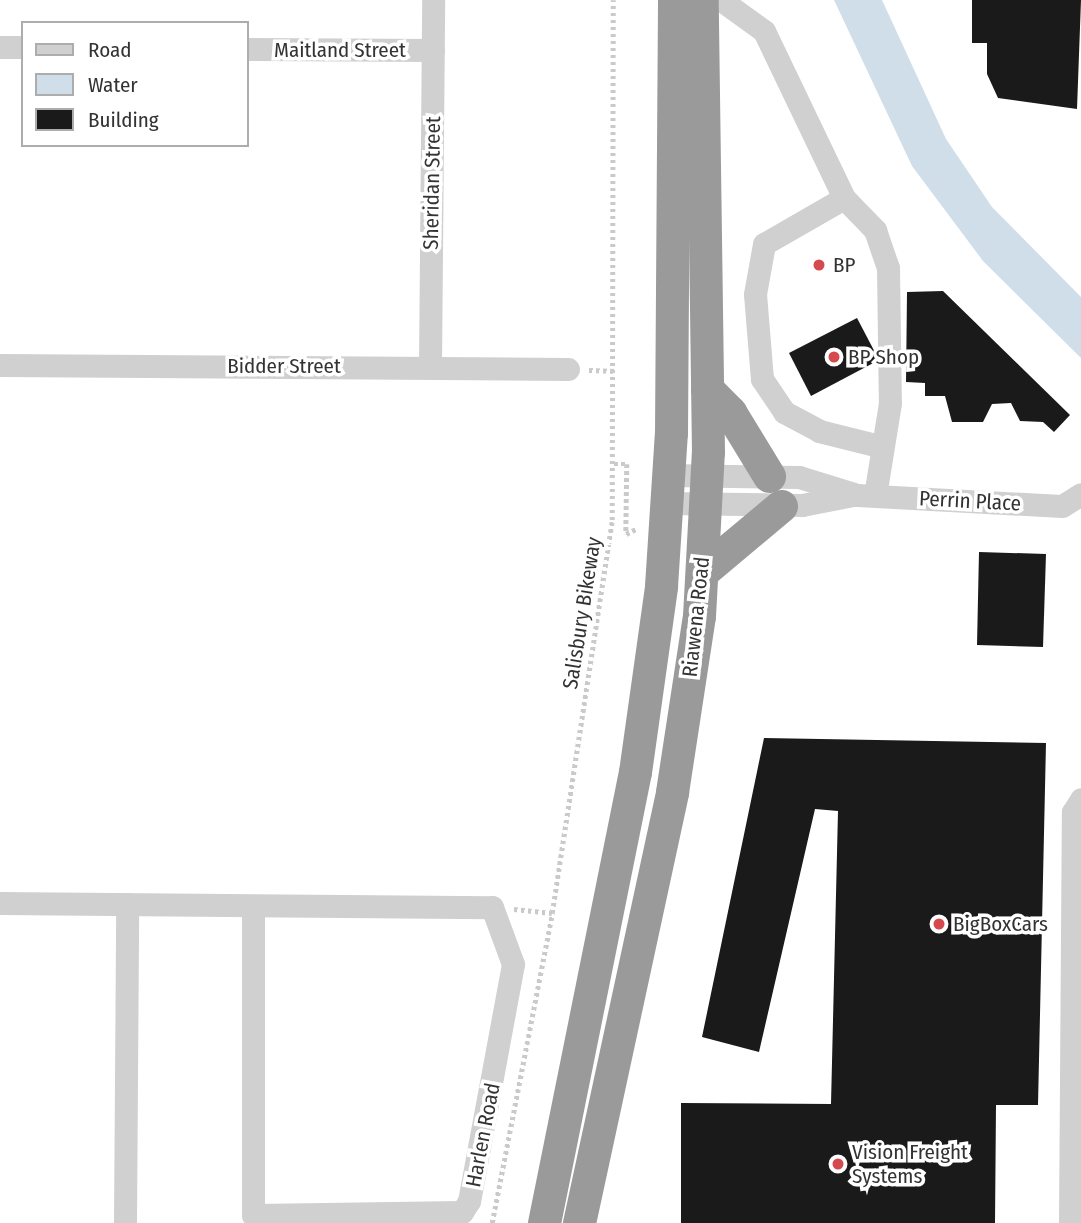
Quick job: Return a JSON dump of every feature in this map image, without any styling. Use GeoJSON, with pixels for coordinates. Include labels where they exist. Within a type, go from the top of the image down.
{"type":"FeatureCollection","features":[{"type":"Feature","properties":{"kind":"highway","name":"Riawena Road"},"geometry":{"type":"LineString","coordinates":[[544,1223],[635,772],[659,499],[674,0]]}},
{"type":"Feature","properties":{"kind":"highway","name":"Riawena Road"},"geometry":{"type":"LineString","coordinates":[[579,1223],[672,792],[702,572],[707,490],[707,389],[702,0]]}},
{"type":"Feature","properties":{"kind":"highway"},"geometry":{"type":"LineString","coordinates":[[702,572],[775,491],[730,412],[707,389]]}},
{"type":"Feature","properties":{"kind":"street","name":"Sheridan Street"},"geometry":{"type":"LineString","coordinates":[[430,367],[433,0]]}},
{"type":"Feature","properties":{"kind":"street"},"geometry":{"type":"LineString","coordinates":[[721,0],[764,31],[844,198],[875,229],[888,268],[890,403],[866,496]]}},
{"type":"Feature","properties":{"kind":"street"},"geometry":{"type":"LineString","coordinates":[[0,47],[21,47]]}},
{"type":"Feature","properties":{"kind":"street","name":"Maitland Street"},"geometry":{"type":"LineString","coordinates":[[248,49],[433,50]]}},
{"type":"Feature","properties":{"kind":"street"},"geometry":{"type":"LineString","coordinates":[[844,198],[764,244],[755,294],[762,379],[784,412],[819,431],[879,446]]}},
{"type":"Feature","properties":{"kind":"street","name":"Bidder Street"},"geometry":{"type":"LineString","coordinates":[[0,365],[568,369]]}},
{"type":"Feature","properties":{"kind":"street","name":"Perrin Place"},"geometry":{"type":"LineString","coordinates":[[707,490],[775,491],[799,477],[866,496]]}},
{"type":"Feature","properties":{"kind":"street","name":"Perrin Place"},"geometry":{"type":"LineString","coordinates":[[659,499],[707,490],[775,491],[1062,506],[1081,495]]}},
{"type":"Feature","properties":{"kind":"street"},"geometry":{"type":"LineString","coordinates":[[1070,1223],[1073,812],[1081,799]]}},
{"type":"Feature","properties":{"kind":"street"},"geometry":{"type":"LineString","coordinates":[[0,903],[492,907]]}},
{"type":"Feature","properties":{"kind":"street"},"geometry":{"type":"LineString","coordinates":[[125,1223],[127,904]]}},
{"type":"Feature","properties":{"kind":"street","name":"Harlen Road"},"geometry":{"type":"LineString","coordinates":[[253,906],[253,1215],[462,1212],[472,1188],[513,964],[492,907]]}},
{"type":"Feature","properties":{"kind":"path","name":"Salisbury Bikeway"},"geometry":{"type":"LineString","coordinates":[[492,1223],[552,913],[600,610],[614,464],[613,0]]}},
{"type":"Feature","properties":{"kind":"path"},"geometry":{"type":"LineString","coordinates":[[614,464],[627,464],[626,534],[659,499]]}},
{"type":"Feature","properties":{"kind":"path"},"geometry":{"type":"LineString","coordinates":[[492,907],[552,913]]}},
{"type":"Feature","properties":{"kind":"water"},"geometry":{"type":"Polygon","coordinates":[[[834,0],[882,0],[946,139],[992,207],[1081,297],[1081,358],[983,261],[912,166],[834,0]]]}},
{"type":"Feature","properties":{"kind":"building"},"geometry":{"type":"Polygon","coordinates":[[[972,0],[1081,0],[1077,109],[998,98],[987,74],[987,43],[972,43],[972,0]]]}},
{"type":"Feature","properties":{"kind":"building"},"geometry":{"type":"Polygon","coordinates":[[[943,291],[1070,415],[1054,432],[1043,422],[1020,421],[1011,403],[992,404],[983,422],[952,422],[945,396],[925,396],[925,383],[906,382],[907,292],[943,291]]]}},
{"type":"Feature","properties":{"kind":"building","name":"BP Shop"},"geometry":{"type":"Polygon","coordinates":[[[857,318],[879,360],[811,396],[789,353],[857,318]]]}},
{"type":"Feature","properties":{"kind":"building"},"geometry":{"type":"Polygon","coordinates":[[[979,552],[1046,554],[1043,647],[977,645],[979,552]]]}},
{"type":"Feature","properties":{"kind":"building","name":"BigBoxCars"},"geometry":{"type":"Polygon","coordinates":[[[764,738],[1046,743],[1038,1105],[996,1105],[995,1223],[681,1223],[681,1103],[831,1104],[838,811],[815,809],[759,1052],[702,1037],[764,738]]]}},
{"type":"Feature","properties":{"kind":"place","name":"BP"},"geometry":{"type":"Point","coordinates":[819,265]}},
{"type":"Feature","properties":{"kind":"place","name":"BP Shop"},"geometry":{"type":"Point","coordinates":[834,357]}},
{"type":"Feature","properties":{"kind":"place","name":"BigBoxCars"},"geometry":{"type":"Point","coordinates":[939,924]}},
{"type":"Feature","properties":{"kind":"place","name":"Vision Freight Systems"},"geometry":{"type":"Point","coordinates":[838,1164]}}]}
